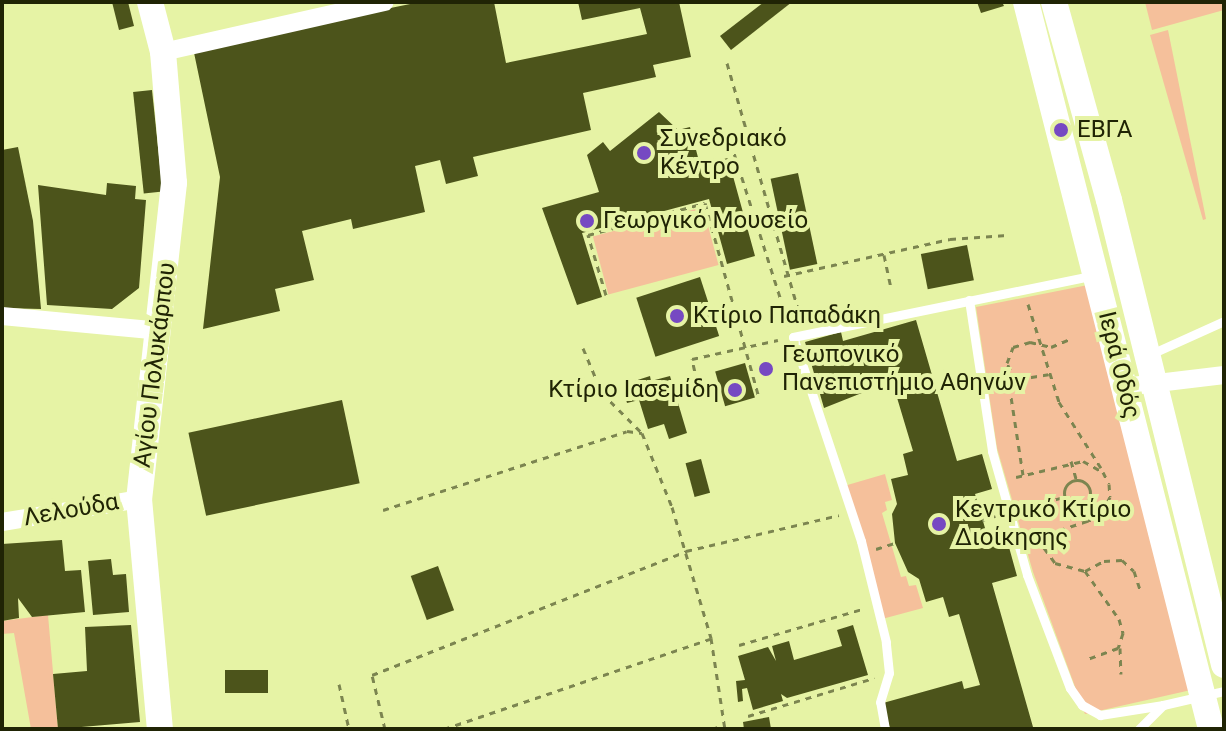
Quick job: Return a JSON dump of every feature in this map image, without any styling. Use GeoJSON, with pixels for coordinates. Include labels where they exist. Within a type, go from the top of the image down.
{"type":"FeatureCollection","features":[{"type":"Feature","properties":{"kind":"main road","name":"Αγίου Πολυκάρπου"},"geometry":{"type":"LineString","coordinates":[[150,2],[163,52],[174,196],[161,331],[139,499],[160,729]]}},
{"type":"Feature","properties":{"kind":"main road","name":"Ιερά Οδός"},"geometry":{"type":"LineString","coordinates":[[1026,2],[1124,387],[1213,693],[1211,729]]}},
{"type":"Feature","properties":{"kind":"main road","name":"Ιερά Οδός"},"geometry":{"type":"LineString","coordinates":[[1054,2],[1109,200],[1152,384],[1219,625],[1224,665]]}},
{"type":"Feature","properties":{"kind":"street"},"geometry":{"type":"LineString","coordinates":[[163,52],[384,2]]}},
{"type":"Feature","properties":{"kind":"street"},"geometry":{"type":"LineString","coordinates":[[2,316],[161,331]]}},
{"type":"Feature","properties":{"kind":"street"},"geometry":{"type":"LineString","coordinates":[[1124,387],[1224,375]]}},
{"type":"Feature","properties":{"kind":"street","name":"Λελούδα"},"geometry":{"type":"LineString","coordinates":[[2,522],[139,499]]}},
{"type":"Feature","properties":{"kind":"lane"},"geometry":{"type":"LineString","coordinates":[[885,729],[880,702],[889,673],[877,605],[851,512],[793,337],[1097,274]]}},
{"type":"Feature","properties":{"kind":"lane"},"geometry":{"type":"LineString","coordinates":[[969,300],[1000,481],[1018,543],[1075,698],[1091,711],[1111,717],[1213,693]]}},
{"type":"Feature","properties":{"kind":"lane"},"geometry":{"type":"LineString","coordinates":[[1145,357],[1224,321]]}},
{"type":"Feature","properties":{"kind":"lane"},"geometry":{"type":"LineString","coordinates":[[1139,729],[1163,705]]}},
{"type":"Feature","properties":{"kind":"lane"},"geometry":{"type":"LineString","coordinates":[[1151,714],[1153,729]]}},
{"type":"Feature","properties":{"kind":"path"},"geometry":{"type":"LineString","coordinates":[[727,63],[784,276],[805,335]]}},
{"type":"Feature","properties":{"kind":"path"},"geometry":{"type":"LineString","coordinates":[[694,140],[727,131],[793,337],[692,359],[700,394]]}},
{"type":"Feature","properties":{"kind":"path"},"geometry":{"type":"LineString","coordinates":[[606,295],[588,235],[705,203],[759,398]]}},
{"type":"Feature","properties":{"kind":"path"},"geometry":{"type":"LineString","coordinates":[[784,276],[950,239],[1007,235]]}},
{"type":"Feature","properties":{"kind":"path"},"geometry":{"type":"LineString","coordinates":[[884,255],[891,288]]}},
{"type":"Feature","properties":{"kind":"path"},"geometry":{"type":"LineString","coordinates":[[1018,543],[1090,522],[1110,497],[1103,472],[1065,415],[1049,374],[1025,289]]}},
{"type":"Feature","properties":{"kind":"path"},"geometry":{"type":"LineString","coordinates":[[1023,475],[1008,397],[1015,381],[1008,351],[1023,343],[1040,345],[1070,339]]}},
{"type":"Feature","properties":{"kind":"path"},"geometry":{"type":"LineString","coordinates":[[583,348],[602,393],[642,433],[686,551],[711,638],[725,727],[712,729]]}},
{"type":"Feature","properties":{"kind":"path"},"geometry":{"type":"LineString","coordinates":[[1015,381],[1049,374]]}},
{"type":"Feature","properties":{"kind":"path"},"geometry":{"type":"LineString","coordinates":[[383,510],[627,431],[642,433]]}},
{"type":"Feature","properties":{"kind":"path"},"geometry":{"type":"LineString","coordinates":[[1000,481],[1071,461],[1094,465],[1103,472]]}},
{"type":"Feature","properties":{"kind":"path"},"geometry":{"type":"LineString","coordinates":[[1071,461],[1077,469],[1075,480],[1066,486],[1064,497],[1071,505],[1083,505]]}},
{"type":"Feature","properties":{"kind":"path"},"geometry":{"type":"LineString","coordinates":[[1075,480],[1089,489],[1083,505],[1090,522]]}},
{"type":"Feature","properties":{"kind":"path"},"geometry":{"type":"LineString","coordinates":[[385,729],[372,675],[686,551],[851,512]]}},
{"type":"Feature","properties":{"kind":"path"},"geometry":{"type":"LineString","coordinates":[[1037,538],[1055,563],[1085,571],[1115,608],[1123,628],[1121,674]]}},
{"type":"Feature","properties":{"kind":"path"},"geometry":{"type":"LineString","coordinates":[[1085,571],[1104,561],[1122,560],[1134,571],[1141,593]]}},
{"type":"Feature","properties":{"kind":"path"},"geometry":{"type":"LineString","coordinates":[[739,645],[877,605]]}},
{"type":"Feature","properties":{"kind":"path"},"geometry":{"type":"LineString","coordinates":[[444,729],[711,638]]}},
{"type":"Feature","properties":{"kind":"path"},"geometry":{"type":"LineString","coordinates":[[1088,659],[1121,644]]}},
{"type":"Feature","properties":{"kind":"path"},"geometry":{"type":"LineString","coordinates":[[748,716],[889,673]]}},
{"type":"Feature","properties":{"kind":"path"},"geometry":{"type":"LineString","coordinates":[[339,684],[349,729]]}},
{"type":"Feature","properties":{"kind":"shaded area"},"geometry":{"type":"Polygon","coordinates":[[[1145,2],[1224,2],[1224,10],[1152,30],[1145,2]]]}},
{"type":"Feature","properties":{"kind":"shaded area"},"geometry":{"type":"Polygon","coordinates":[[[1168,30],[1206,219],[1203,220],[1150,35],[1168,30]]]}},
{"type":"Feature","properties":{"kind":"shaded area"},"geometry":{"type":"Polygon","coordinates":[[[703,207],[719,265],[608,294],[593,237],[703,207]]]}},
{"type":"Feature","properties":{"kind":"shaded area"},"geometry":{"type":"Polygon","coordinates":[[[1088,285],[1191,690],[1085,714],[1033,572],[997,448],[976,307],[1088,285]]]}},
{"type":"Feature","properties":{"kind":"shaded area"},"geometry":{"type":"Polygon","coordinates":[[[885,474],[892,500],[885,502],[887,510],[882,513],[901,577],[906,576],[909,586],[916,585],[923,608],[882,619],[844,486],[885,474]]]}},
{"type":"Feature","properties":{"kind":"shaded area"},"geometry":{"type":"Polygon","coordinates":[[[48,615],[58,729],[31,729],[14,633],[2,634],[2,621],[48,615]]]}},
{"type":"Feature","properties":{"kind":"building"},"geometry":{"type":"Polygon","coordinates":[[[112,2],[128,2],[134,26],[119,30],[112,2]]]}},
{"type":"Feature","properties":{"kind":"building"},"geometry":{"type":"Polygon","coordinates":[[[420,2],[494,2],[506,63],[647,34],[640,8],[582,20],[578,2],[679,2],[691,57],[653,65],[656,77],[583,93],[591,130],[473,157],[478,176],[446,184],[440,160],[415,166],[425,212],[353,229],[351,219],[302,231],[314,280],[275,289],[280,311],[203,329],[220,177],[193,48],[420,2]]]}},
{"type":"Feature","properties":{"kind":"building"},"geometry":{"type":"Polygon","coordinates":[[[764,2],[792,2],[731,50],[720,36],[764,2]]]}},
{"type":"Feature","properties":{"kind":"building"},"geometry":{"type":"Polygon","coordinates":[[[977,2],[1002,2],[1004,6],[981,13],[977,2]]]}},
{"type":"Feature","properties":{"kind":"building"},"geometry":{"type":"Polygon","coordinates":[[[152,90],[163,191],[144,193],[133,92],[152,90]]]}},
{"type":"Feature","properties":{"kind":"building","name":"Γεωργικό Μουσείο"},"geometry":{"type":"Polygon","coordinates":[[[659,112],[678,130],[690,127],[700,165],[728,158],[755,256],[727,264],[709,199],[582,233],[602,297],[577,305],[542,208],[599,192],[587,155],[603,142],[610,151],[659,112]]]}},
{"type":"Feature","properties":{"kind":"building"},"geometry":{"type":"Polygon","coordinates":[[[18,147],[33,221],[41,309],[2,308],[2,150],[18,147]]]}},
{"type":"Feature","properties":{"kind":"building"},"geometry":{"type":"Polygon","coordinates":[[[798,173],[817,264],[790,270],[771,179],[798,173]]]}},
{"type":"Feature","properties":{"kind":"building"},"geometry":{"type":"Polygon","coordinates":[[[107,183],[136,186],[135,199],[146,200],[139,288],[112,309],[47,305],[38,185],[106,195],[107,183]]]}},
{"type":"Feature","properties":{"kind":"building"},"geometry":{"type":"Polygon","coordinates":[[[967,245],[974,280],[928,289],[921,254],[967,245]]]}},
{"type":"Feature","properties":{"kind":"building","name":"Κτίριο Παπαδάκη"},"geometry":{"type":"Polygon","coordinates":[[[700,277],[719,336],[655,357],[636,298],[700,277]]]}},
{"type":"Feature","properties":{"kind":"building","name":"Κεντρικό Κτίριο Διοίκησης"},"geometry":{"type":"Polygon","coordinates":[[[916,320],[957,461],[982,454],[992,489],[975,494],[990,545],[1007,540],[1017,576],[992,583],[1033,727],[1026,729],[890,729],[883,703],[962,681],[964,689],[980,685],[959,614],[949,617],[943,597],[926,602],[919,579],[908,572],[895,543],[892,514],[897,504],[891,479],[908,475],[903,454],[913,451],[892,381],[824,408],[805,342],[841,332],[843,341],[916,320]]]}},
{"type":"Feature","properties":{"kind":"building","name":"Κτίριο Ιασεμίδη"},"geometry":{"type":"Polygon","coordinates":[[[745,363],[755,398],[725,406],[715,372],[745,363]]]}},
{"type":"Feature","properties":{"kind":"building"},"geometry":{"type":"Polygon","coordinates":[[[650,376],[651,381],[670,376],[687,433],[669,439],[664,424],[648,429],[639,400],[627,403],[622,385],[650,376]]]}},
{"type":"Feature","properties":{"kind":"building"},"geometry":{"type":"Polygon","coordinates":[[[342,400],[360,483],[206,516],[188,433],[342,400]]]}},
{"type":"Feature","properties":{"kind":"building"},"geometry":{"type":"Polygon","coordinates":[[[701,459],[710,493],[695,497],[686,463],[701,459]]]}},
{"type":"Feature","properties":{"kind":"building"},"geometry":{"type":"Polygon","coordinates":[[[62,540],[65,571],[81,570],[85,612],[32,617],[18,598],[19,618],[2,621],[2,544],[62,540]]]}},
{"type":"Feature","properties":{"kind":"building"},"geometry":{"type":"Polygon","coordinates":[[[111,559],[113,575],[126,574],[129,612],[93,615],[88,561],[111,559]]]}},
{"type":"Feature","properties":{"kind":"building"},"geometry":{"type":"Polygon","coordinates":[[[438,566],[454,610],[427,620],[411,576],[438,566]]]}},
{"type":"Feature","properties":{"kind":"building"},"geometry":{"type":"Polygon","coordinates":[[[131,625],[140,722],[58,729],[53,674],[87,671],[85,627],[131,625]]]}},
{"type":"Feature","properties":{"kind":"building"},"geometry":{"type":"Polygon","coordinates":[[[853,625],[868,675],[787,698],[781,694],[783,701],[753,710],[747,688],[742,689],[743,701],[738,702],[736,681],[745,680],[738,656],[768,647],[776,661],[772,646],[789,641],[794,660],[842,646],[837,630],[853,625]]]}},
{"type":"Feature","properties":{"kind":"building"},"geometry":{"type":"Polygon","coordinates":[[[225,670],[268,670],[268,693],[225,693],[225,670]]]}},
{"type":"Feature","properties":{"kind":"building"},"geometry":{"type":"Polygon","coordinates":[[[769,717],[771,729],[744,729],[743,722],[769,717]]]}},
{"type":"Feature","properties":{"kind":"place","name":"ΕΒΓΑ"},"geometry":{"type":"Point","coordinates":[1061,130]}},
{"type":"Feature","properties":{"kind":"place","name":"Συνεδριακό Κέντρο"},"geometry":{"type":"Point","coordinates":[644,153]}},
{"type":"Feature","properties":{"kind":"place","name":"Γεωργικό Μουσείο"},"geometry":{"type":"Point","coordinates":[587,221]}},
{"type":"Feature","properties":{"kind":"place","name":"Κτίριο Παπαδάκη"},"geometry":{"type":"Point","coordinates":[677,316]}},
{"type":"Feature","properties":{"kind":"place","name":"Γεωπονικό Πανεπιστήμιο Αθηνών"},"geometry":{"type":"Point","coordinates":[766,369]}},
{"type":"Feature","properties":{"kind":"place","name":"Κτίριο Ιασεμίδη"},"geometry":{"type":"Point","coordinates":[735,390]}},
{"type":"Feature","properties":{"kind":"place","name":"Κεντρικό Κτίριο Διοίκησης"},"geometry":{"type":"Point","coordinates":[939,524]}}]}
